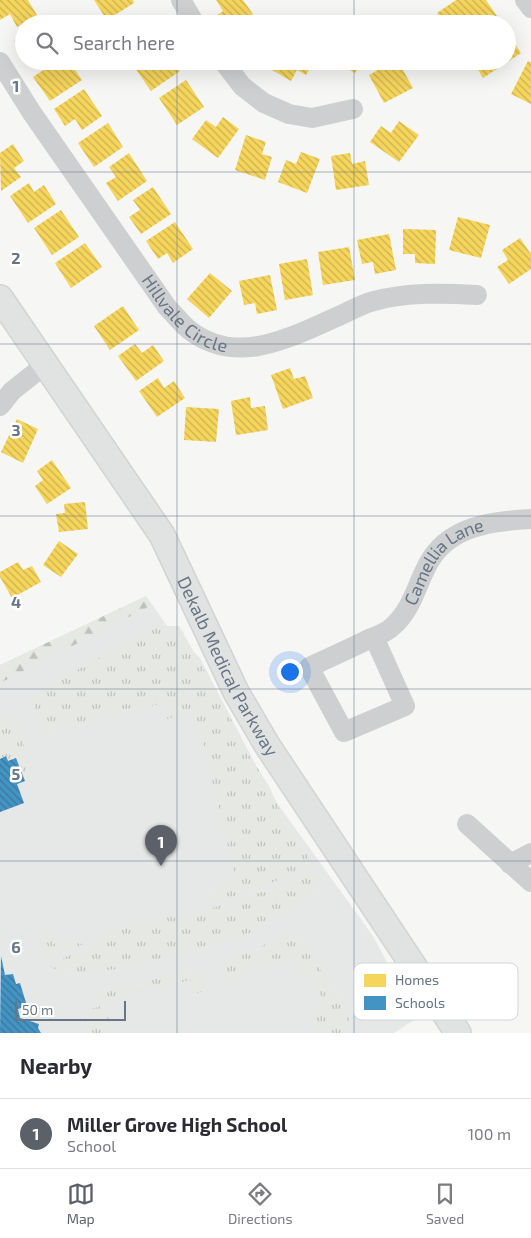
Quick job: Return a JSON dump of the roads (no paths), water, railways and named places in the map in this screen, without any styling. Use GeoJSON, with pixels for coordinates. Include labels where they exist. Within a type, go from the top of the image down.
{"type":"FeatureCollection","features":[{"type":"Feature","properties":{"kind":"main road","name":"Dekalb Medical Parkway"},"geometry":{"type":"LineString","coordinates":[[0,298],[162,535],[236,692],[267,745],[412,963]]}},
{"type":"Feature","properties":{"kind":"main road","name":"Dekalb Medical Parkway"},"geometry":{"type":"LineString","coordinates":[[449,1020],[458,1033]]}},
{"type":"Feature","properties":{"kind":"street"},"geometry":{"type":"LineString","coordinates":[[181,0],[189,15]]}},
{"type":"Feature","properties":{"kind":"street"},"geometry":{"type":"LineString","coordinates":[[526,0],[531,8]]}},
{"type":"Feature","properties":{"kind":"street","name":"Hillvale Circle"},"geometry":{"type":"LineString","coordinates":[[0,62],[32,113],[167,307],[189,329],[214,344],[246,348],[276,343],[372,301],[394,296],[444,293],[477,295]]}},
{"type":"Feature","properties":{"kind":"street"},"geometry":{"type":"LineString","coordinates":[[230,70],[242,86],[264,103],[289,114],[312,118],[353,109]]}},
{"type":"Feature","properties":{"kind":"street"},"geometry":{"type":"LineString","coordinates":[[0,406],[12,391],[46,364]]}},
{"type":"Feature","properties":{"kind":"street","name":"Camellia Lane"},"geometry":{"type":"LineString","coordinates":[[374,637],[404,706],[344,732],[309,667],[391,629],[404,614],[417,591],[428,564],[439,549],[455,535],[477,526],[531,518]]}},
{"type":"Feature","properties":{"kind":"street"},"geometry":{"type":"LineString","coordinates":[[467,824],[531,882]]}},
{"type":"Feature","properties":{"kind":"street"},"geometry":{"type":"LineString","coordinates":[[510,864],[531,853]]}},
{"type":"Feature","properties":{"kind":"place","name":"Miller Grove High School"},"geometry":{"type":"Point","coordinates":[161,866]}}]}
